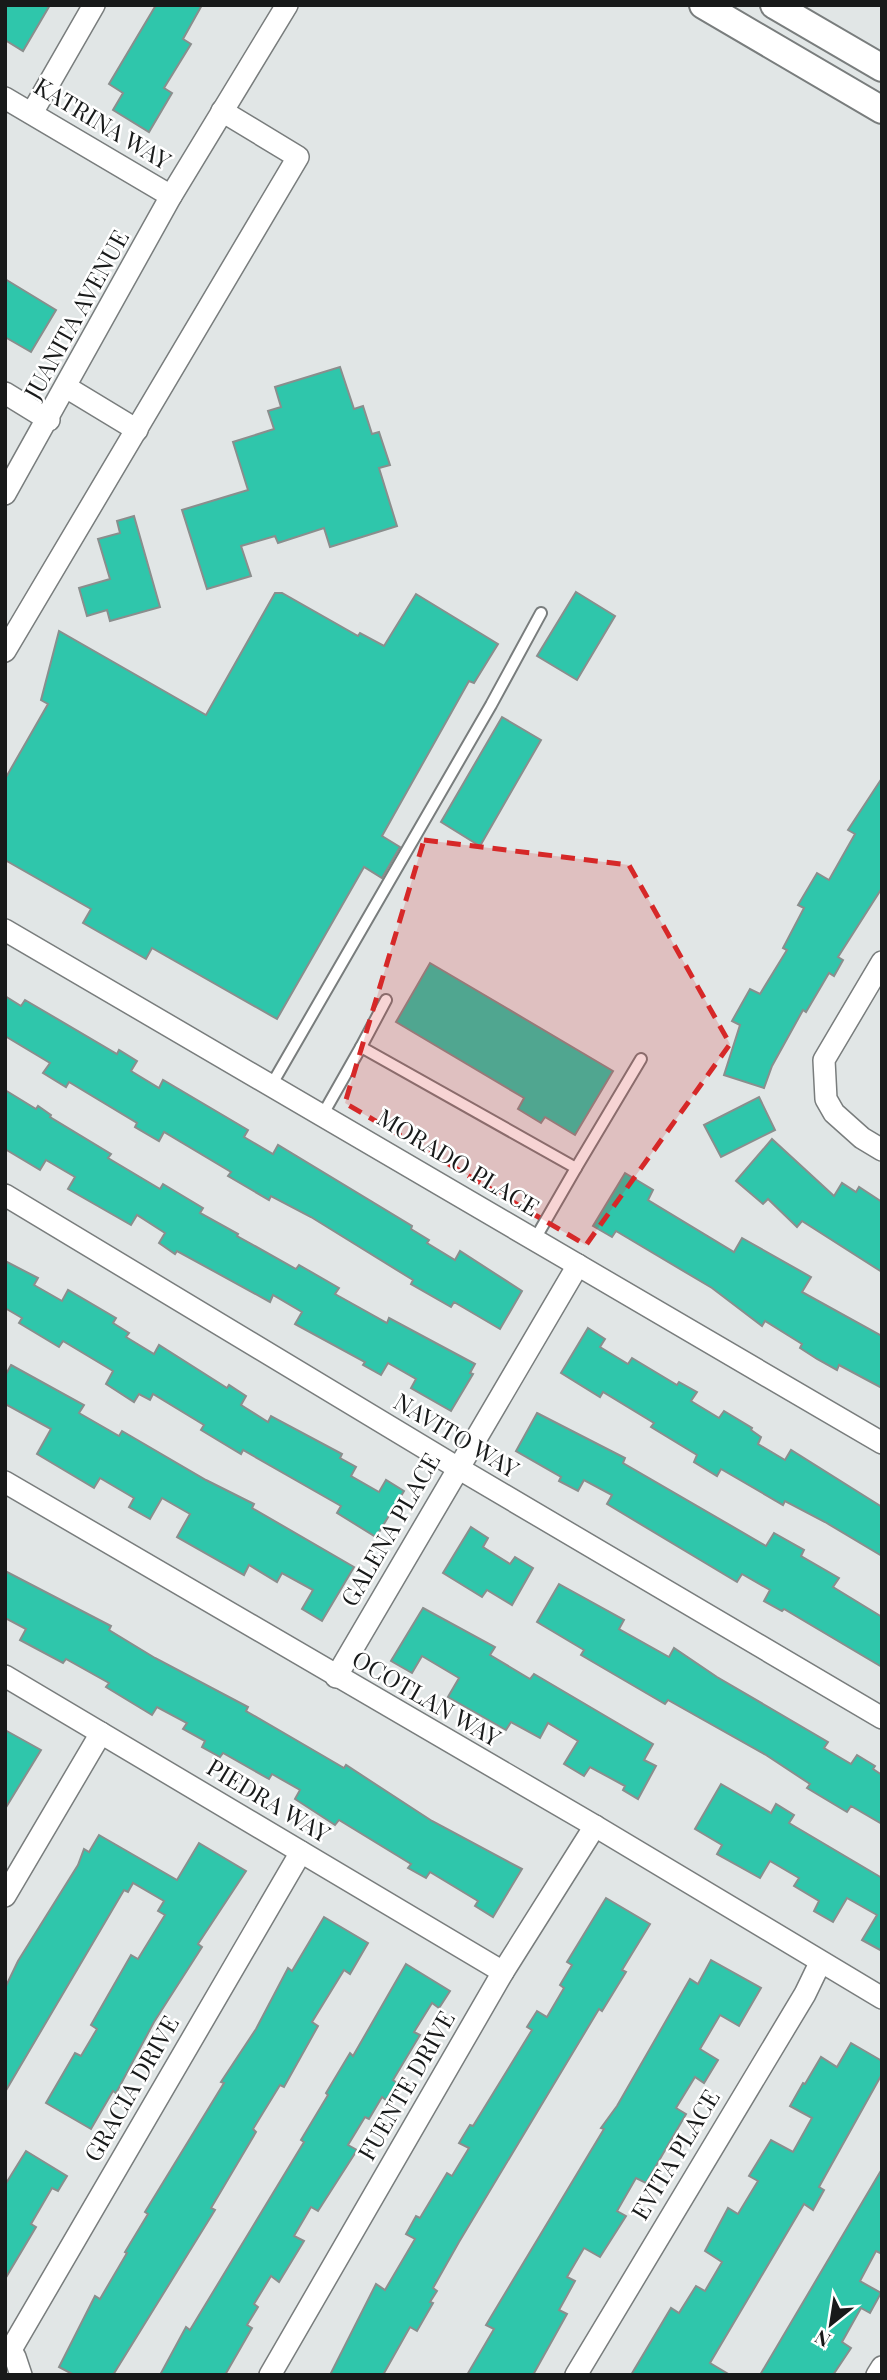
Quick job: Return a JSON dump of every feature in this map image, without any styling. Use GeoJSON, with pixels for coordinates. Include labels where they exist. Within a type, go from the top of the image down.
{"type":"FeatureCollection","features":[{"type":"Feature","properties":{"kind":"street"},"geometry":{"type":"LineString","coordinates":[[32,113],[94,5]]}},
{"type":"Feature","properties":{"kind":"street","name":"JUANITA AVENUE"},"geometry":{"type":"LineString","coordinates":[[5,494],[49,420],[171,196],[287,5]]}},
{"type":"Feature","properties":{"kind":"street"},"geometry":{"type":"LineString","coordinates":[[703,5],[882,110]]}},
{"type":"Feature","properties":{"kind":"street"},"geometry":{"type":"LineString","coordinates":[[774,5],[882,68]]}},
{"type":"Feature","properties":{"kind":"street","name":"KATRINA WAY"},"geometry":{"type":"LineString","coordinates":[[5,98],[171,196]]}},
{"type":"Feature","properties":{"kind":"street"},"geometry":{"type":"LineString","coordinates":[[5,651],[298,158],[222,111]]}},
{"type":"Feature","properties":{"kind":"street"},"geometry":{"type":"LineString","coordinates":[[66,387],[136,430]]}},
{"type":"Feature","properties":{"kind":"street"},"geometry":{"type":"LineString","coordinates":[[5,393],[49,420]]}},
{"type":"Feature","properties":{"kind":"street","name":"MORADO PLACE"},"geometry":{"type":"LineString","coordinates":[[5,930],[324,1114],[882,1443]]}},
{"type":"Feature","properties":{"kind":"street"},"geometry":{"type":"LineString","coordinates":[[882,962],[824,1060],[826,1099],[834,1113],[862,1138],[882,1150]]}},
{"type":"Feature","properties":{"kind":"street","name":"NAVITO WAY"},"geometry":{"type":"LineString","coordinates":[[5,1195],[458,1468],[882,1718]]}},
{"type":"Feature","properties":{"kind":"street","name":"GALENA PLACE"},"geometry":{"type":"LineString","coordinates":[[336,1677],[578,1265]]}},
{"type":"Feature","properties":{"kind":"street","name":"OCOTLAN WAY"},"geometry":{"type":"LineString","coordinates":[[5,1482],[595,1826],[882,1998]]}},
{"type":"Feature","properties":{"kind":"street","name":"PIEDRA WAY"},"geometry":{"type":"LineString","coordinates":[[5,1676],[503,1972]]}},
{"type":"Feature","properties":{"kind":"street"},"geometry":{"type":"LineString","coordinates":[[5,1896],[101,1733]]}},
{"type":"Feature","properties":{"kind":"street","name":"FUENTE DRIVE"},"geometry":{"type":"LineString","coordinates":[[270,2375],[503,1972],[595,1826]]}},
{"type":"Feature","properties":{"kind":"street","name":"GRACIA DRIVE"},"geometry":{"type":"LineString","coordinates":[[7,2353],[301,1852]]}},
{"type":"Feature","properties":{"kind":"street","name":"EVITA PLACE"},"geometry":{"type":"LineString","coordinates":[[576,2375],[805,1994],[820,1963]]}},
{"type":"Feature","properties":{"kind":"street"},"geometry":{"type":"LineString","coordinates":[[7,2353],[19,2363],[21,2375]]}},
{"type":"Feature","properties":{"kind":"street"},"geometry":{"type":"LineString","coordinates":[[877,2375],[882,2367]]}},
{"type":"Feature","properties":{"kind":"lane"},"geometry":{"type":"LineString","coordinates":[[272,1084],[485,717],[541,613]]}},
{"type":"Feature","properties":{"kind":"lane"},"geometry":{"type":"LineString","coordinates":[[324,1114],[386,1000]]}},
{"type":"Feature","properties":{"kind":"lane"},"geometry":{"type":"LineString","coordinates":[[361,1048],[576,1168]]}},
{"type":"Feature","properties":{"kind":"lane"},"geometry":{"type":"LineString","coordinates":[[535,1239],[641,1059]]}},
{"type":"Feature","properties":{"kind":"highlighted area"},"geometry":{"type":"Polygon","coordinates":[[[424,840],[629,865],[730,1044],[586,1245],[345,1103],[424,840]]]}},
{"type":"Feature","properties":{"kind":"building"},"geometry":{"type":"Polygon","coordinates":[[[5,5],[50,5],[23,51],[5,40],[5,5]]]}},
{"type":"Feature","properties":{"kind":"building"},"geometry":{"type":"Polygon","coordinates":[[[156,5],[202,5],[183,39],[191,44],[164,88],[172,93],[149,132],[113,110],[123,93],[109,84],[156,5]]]}},
{"type":"Feature","properties":{"kind":"building"},"geometry":{"type":"Polygon","coordinates":[[[5,279],[56,310],[31,352],[5,337],[5,279]]]}},
{"type":"Feature","properties":{"kind":"building"},"geometry":{"type":"Polygon","coordinates":[[[340,367],[354,409],[363,406],[372,434],[379,432],[390,465],[379,468],[397,526],[330,547],[324,528],[278,543],[275,536],[241,546],[251,576],[207,589],[182,510],[248,490],[233,442],[274,429],[268,411],[281,407],[275,387],[340,367]]]}},
{"type":"Feature","properties":{"kind":"building"},"geometry":{"type":"Polygon","coordinates":[[[134,516],[160,607],[110,621],[107,610],[87,616],[79,588],[110,579],[98,539],[120,533],[117,521],[134,516]]]}},
{"type":"Feature","properties":{"kind":"building"},"geometry":{"type":"Polygon","coordinates":[[[576,592],[615,616],[577,680],[537,656],[576,592]]]}},
{"type":"Feature","properties":{"kind":"building"},"geometry":{"type":"Polygon","coordinates":[[[275,593],[282,593],[358,636],[360,633],[384,646],[416,594],[498,644],[474,683],[469,681],[382,836],[400,847],[382,878],[364,867],[277,1019],[152,948],[146,959],[83,923],[91,909],[5,860],[5,779],[48,704],[41,700],[59,631],[206,715],[275,593]]]}},
{"type":"Feature","properties":{"kind":"building"},"geometry":{"type":"Polygon","coordinates":[[[502,717],[541,740],[480,846],[441,822],[502,717]]]}},
{"type":"Feature","properties":{"kind":"building"},"geometry":{"type":"Polygon","coordinates":[[[882,778],[882,888],[838,957],[843,960],[834,976],[829,973],[806,1012],[803,1010],[772,1066],[764,1088],[724,1075],[740,1025],[732,1021],[750,989],[760,994],[787,950],[783,948],[804,908],[798,905],[817,873],[829,880],[855,834],[848,830],[882,778]]]}},
{"type":"Feature","properties":{"kind":"building"},"geometry":{"type":"Polygon","coordinates":[[[430,963],[613,1071],[575,1135],[545,1117],[541,1123],[518,1109],[524,1098],[396,1022],[430,963]]]}},
{"type":"Feature","properties":{"kind":"building"},"geometry":{"type":"Polygon","coordinates":[[[5,996],[21,1006],[25,1000],[117,1054],[119,1050],[137,1061],[131,1071],[159,1088],[163,1080],[248,1130],[244,1137],[273,1154],[278,1145],[412,1226],[411,1229],[429,1240],[427,1243],[455,1260],[460,1251],[522,1291],[500,1329],[454,1302],[451,1307],[411,1284],[413,1280],[311,1217],[271,1196],[269,1200],[228,1176],[231,1172],[164,1132],[159,1141],[135,1127],[137,1123],[69,1082],[66,1087],[43,1073],[50,1063],[5,1036],[5,996]]]}},
{"type":"Feature","properties":{"kind":"building"},"geometry":{"type":"Polygon","coordinates":[[[5,1090],[36,1109],[38,1106],[51,1115],[50,1117],[111,1154],[108,1158],[160,1189],[163,1184],[203,1208],[200,1213],[238,1234],[237,1236],[296,1269],[299,1265],[339,1288],[335,1294],[387,1323],[389,1318],[475,1364],[470,1373],[473,1374],[451,1411],[411,1388],[416,1379],[388,1363],[381,1375],[363,1365],[365,1362],[295,1324],[302,1312],[273,1295],[270,1302],[177,1251],[175,1254],[159,1243],[165,1233],[137,1215],[131,1225],[68,1189],[75,1177],[46,1160],[40,1170],[5,1149],[5,1090]]]}},
{"type":"Feature","properties":{"kind":"building"},"geometry":{"type":"Polygon","coordinates":[[[759,1097],[775,1130],[721,1157],[704,1125],[759,1097]]]}},
{"type":"Feature","properties":{"kind":"building"},"geometry":{"type":"Polygon","coordinates":[[[772,1139],[834,1196],[842,1183],[856,1192],[859,1187],[882,1202],[882,1272],[802,1221],[797,1227],[768,1199],[763,1204],[736,1181],[772,1139]]]}},
{"type":"Feature","properties":{"kind":"building"},"geometry":{"type":"Polygon","coordinates":[[[625,1173],[653,1190],[648,1200],[734,1252],[742,1238],[811,1277],[802,1292],[882,1336],[882,1388],[839,1365],[837,1370],[817,1359],[800,1348],[802,1344],[765,1321],[762,1326],[712,1288],[616,1231],[612,1237],[593,1226],[625,1173]]]}},
{"type":"Feature","properties":{"kind":"building"},"geometry":{"type":"Polygon","coordinates":[[[5,1261],[38,1278],[34,1285],[62,1301],[68,1290],[116,1318],[113,1323],[129,1333],[126,1337],[154,1354],[159,1345],[227,1388],[229,1385],[246,1396],[241,1405],[268,1422],[271,1416],[342,1454],[340,1458],[356,1467],[351,1476],[379,1492],[386,1480],[404,1491],[376,1537],[337,1513],[341,1506],[243,1450],[241,1454],[201,1430],[204,1425],[153,1394],[150,1400],[139,1394],[134,1402],[106,1384],[113,1371],[63,1341],[59,1347],[19,1323],[22,1318],[5,1308],[5,1261]]]}},
{"type":"Feature","properties":{"kind":"building"},"geometry":{"type":"Polygon","coordinates":[[[588,1328],[605,1339],[600,1347],[628,1364],[632,1358],[677,1385],[679,1382],[697,1392],[691,1401],[719,1418],[724,1411],[752,1428],[751,1430],[761,1437],[758,1444],[785,1460],[791,1450],[882,1507],[882,1556],[825,1522],[785,1501],[783,1505],[721,1469],[717,1476],[694,1462],[697,1455],[651,1427],[654,1423],[603,1392],[600,1397],[561,1373],[588,1328]]]}},
{"type":"Feature","properties":{"kind":"building"},"geometry":{"type":"Polygon","coordinates":[[[11,1365],[84,1405],[79,1413],[119,1436],[122,1431],[206,1480],[254,1504],[252,1508],[354,1567],[322,1621],[302,1609],[313,1590],[282,1573],[277,1582],[249,1565],[244,1575],[177,1537],[190,1514],[162,1498],[150,1519],[129,1507],[134,1498],[100,1478],[94,1488],[37,1454],[51,1429],[5,1404],[5,1376],[11,1365]]]}},
{"type":"Feature","properties":{"kind":"building"},"geometry":{"type":"Polygon","coordinates":[[[537,1413],[625,1458],[623,1463],[766,1546],[774,1533],[804,1550],[801,1556],[839,1578],[833,1587],[882,1617],[882,1667],[784,1609],[782,1611],[764,1601],[770,1590],[742,1574],[737,1582],[607,1504],[612,1495],[584,1480],[578,1491],[559,1481],[561,1477],[516,1451],[537,1413]]]}},
{"type":"Feature","properties":{"kind":"building"},"geometry":{"type":"Polygon","coordinates":[[[471,1527],[488,1538],[483,1547],[510,1564],[515,1557],[533,1568],[512,1605],[487,1590],[482,1597],[443,1573],[471,1527]]]}},
{"type":"Feature","properties":{"kind":"building"},"geometry":{"type":"Polygon","coordinates":[[[5,1571],[111,1626],[109,1630],[155,1658],[248,1707],[246,1711],[344,1768],[346,1765],[432,1821],[522,1869],[493,1917],[475,1906],[478,1901],[430,1872],[426,1878],[408,1868],[411,1864],[339,1820],[335,1825],[295,1799],[300,1790],[272,1774],[269,1779],[223,1753],[220,1757],[202,1747],[205,1741],[183,1729],[187,1723],[157,1707],[152,1715],[106,1687],[109,1683],[66,1659],[63,1663],[20,1640],[26,1629],[5,1618],[5,1571]]]}},
{"type":"Feature","properties":{"kind":"building"},"geometry":{"type":"Polygon","coordinates":[[[559,1584],[624,1620],[619,1629],[669,1657],[674,1648],[717,1677],[828,1742],[824,1748],[851,1764],[857,1755],[875,1766],[873,1769],[882,1775],[882,1824],[851,1806],[847,1812],[807,1788],[810,1784],[766,1755],[668,1700],[665,1704],[581,1655],[584,1650],[537,1622],[559,1584]]]}},
{"type":"Feature","properties":{"kind":"building"},"geometry":{"type":"Polygon","coordinates":[[[423,1608],[495,1647],[490,1655],[530,1679],[534,1674],[653,1744],[644,1760],[656,1766],[638,1799],[623,1790],[625,1786],[590,1767],[584,1776],[564,1764],[578,1741],[548,1723],[540,1738],[511,1722],[506,1730],[448,1697],[459,1678],[422,1656],[412,1673],[391,1661],[423,1608]]]}},
{"type":"Feature","properties":{"kind":"building"},"geometry":{"type":"Polygon","coordinates":[[[5,1730],[41,1750],[5,1809],[5,1730]]]}},
{"type":"Feature","properties":{"kind":"building"},"geometry":{"type":"Polygon","coordinates":[[[721,1784],[771,1813],[776,1804],[794,1815],[789,1823],[882,1878],[882,1951],[862,1940],[877,1915],[847,1898],[833,1922],[814,1911],[819,1901],[794,1886],[799,1878],[770,1861],[760,1878],[717,1854],[722,1845],[695,1829],[721,1784]]]}},
{"type":"Feature","properties":{"kind":"building"},"geometry":{"type":"Polygon","coordinates":[[[99,1835],[177,1880],[199,1843],[246,1871],[198,1944],[202,1947],[154,2022],[116,2093],[113,2091],[91,2129],[46,2103],[75,2053],[81,2056],[97,2029],[91,2025],[131,1955],[138,1959],[165,1915],[158,1911],[164,1901],[133,1883],[128,1892],[124,1890],[5,2092],[5,1988],[18,1961],[78,1865],[84,1849],[89,1852],[99,1835]]]}},
{"type":"Feature","properties":{"kind":"building"},"geometry":{"type":"Polygon","coordinates":[[[606,1898],[650,1924],[622,1970],[626,1972],[602,2011],[599,2009],[459,2242],[433,2288],[437,2291],[430,2302],[433,2303],[417,2331],[410,2327],[383,2375],[330,2375],[376,2284],[385,2290],[415,2239],[406,2234],[416,2216],[420,2218],[447,2173],[452,2176],[469,2148],[459,2143],[470,2125],[473,2126],[532,2030],[527,2027],[537,2011],[547,2017],[564,1988],[560,1985],[572,1965],[567,1962],[606,1898]]]}},
{"type":"Feature","properties":{"kind":"building"},"geometry":{"type":"Polygon","coordinates":[[[324,1917],[368,1943],[350,1974],[344,1970],[312,2022],[318,2026],[284,2087],[280,2085],[253,2129],[256,2132],[211,2208],[215,2210],[113,2375],[74,2375],[59,2367],[95,2296],[100,2299],[148,2214],[145,2212],[224,2083],[221,2082],[256,2029],[288,1968],[292,1971],[324,1917]]]}},
{"type":"Feature","properties":{"kind":"building"},"geometry":{"type":"Polygon","coordinates":[[[711,1960],[761,1988],[739,2026],[720,2015],[700,2049],[718,2060],[704,2083],[695,2077],[676,2108],[686,2114],[646,2183],[636,2178],[617,2211],[626,2216],[600,2257],[584,2248],[567,2277],[575,2281],[559,2310],[567,2314],[533,2375],[467,2375],[494,2329],[486,2325],[604,2129],[601,2128],[617,2106],[690,1979],[698,1984],[711,1960]]]}},
{"type":"Feature","properties":{"kind":"building"},"geometry":{"type":"Polygon","coordinates":[[[406,1964],[450,1991],[439,2008],[432,2003],[414,2032],[420,2035],[393,2080],[397,2083],[386,2100],[382,2097],[369,2119],[365,2117],[348,2145],[357,2150],[318,2211],[311,2207],[294,2236],[304,2241],[279,2282],[271,2276],[254,2304],[258,2307],[247,2325],[252,2328],[225,2375],[160,2375],[186,2327],[190,2330],[304,2142],[301,2140],[328,2095],[326,2093],[350,2053],[353,2056],[406,1964]]]}},
{"type":"Feature","properties":{"kind":"building"},"geometry":{"type":"Polygon","coordinates":[[[851,2043],[882,2061],[882,2074],[819,2187],[824,2190],[813,2210],[804,2204],[710,2363],[730,2375],[631,2375],[671,2308],[679,2313],[696,2286],[705,2291],[722,2262],[705,2251],[728,2208],[738,2214],[758,2181],[749,2176],[771,2140],[793,2152],[812,2118],[790,2106],[803,2083],[805,2084],[821,2057],[837,2067],[851,2043]]]}},
{"type":"Feature","properties":{"kind":"building"},"geometry":{"type":"Polygon","coordinates":[[[26,2151],[67,2176],[58,2191],[52,2188],[31,2224],[36,2227],[5,2279],[5,2185],[26,2151]]]}},
{"type":"Feature","properties":{"kind":"building"},"geometry":{"type":"Polygon","coordinates":[[[882,2169],[882,2254],[876,2251],[860,2281],[881,2293],[870,2313],[861,2308],[842,2342],[851,2348],[833,2375],[760,2375],[882,2169]]]}}]}
